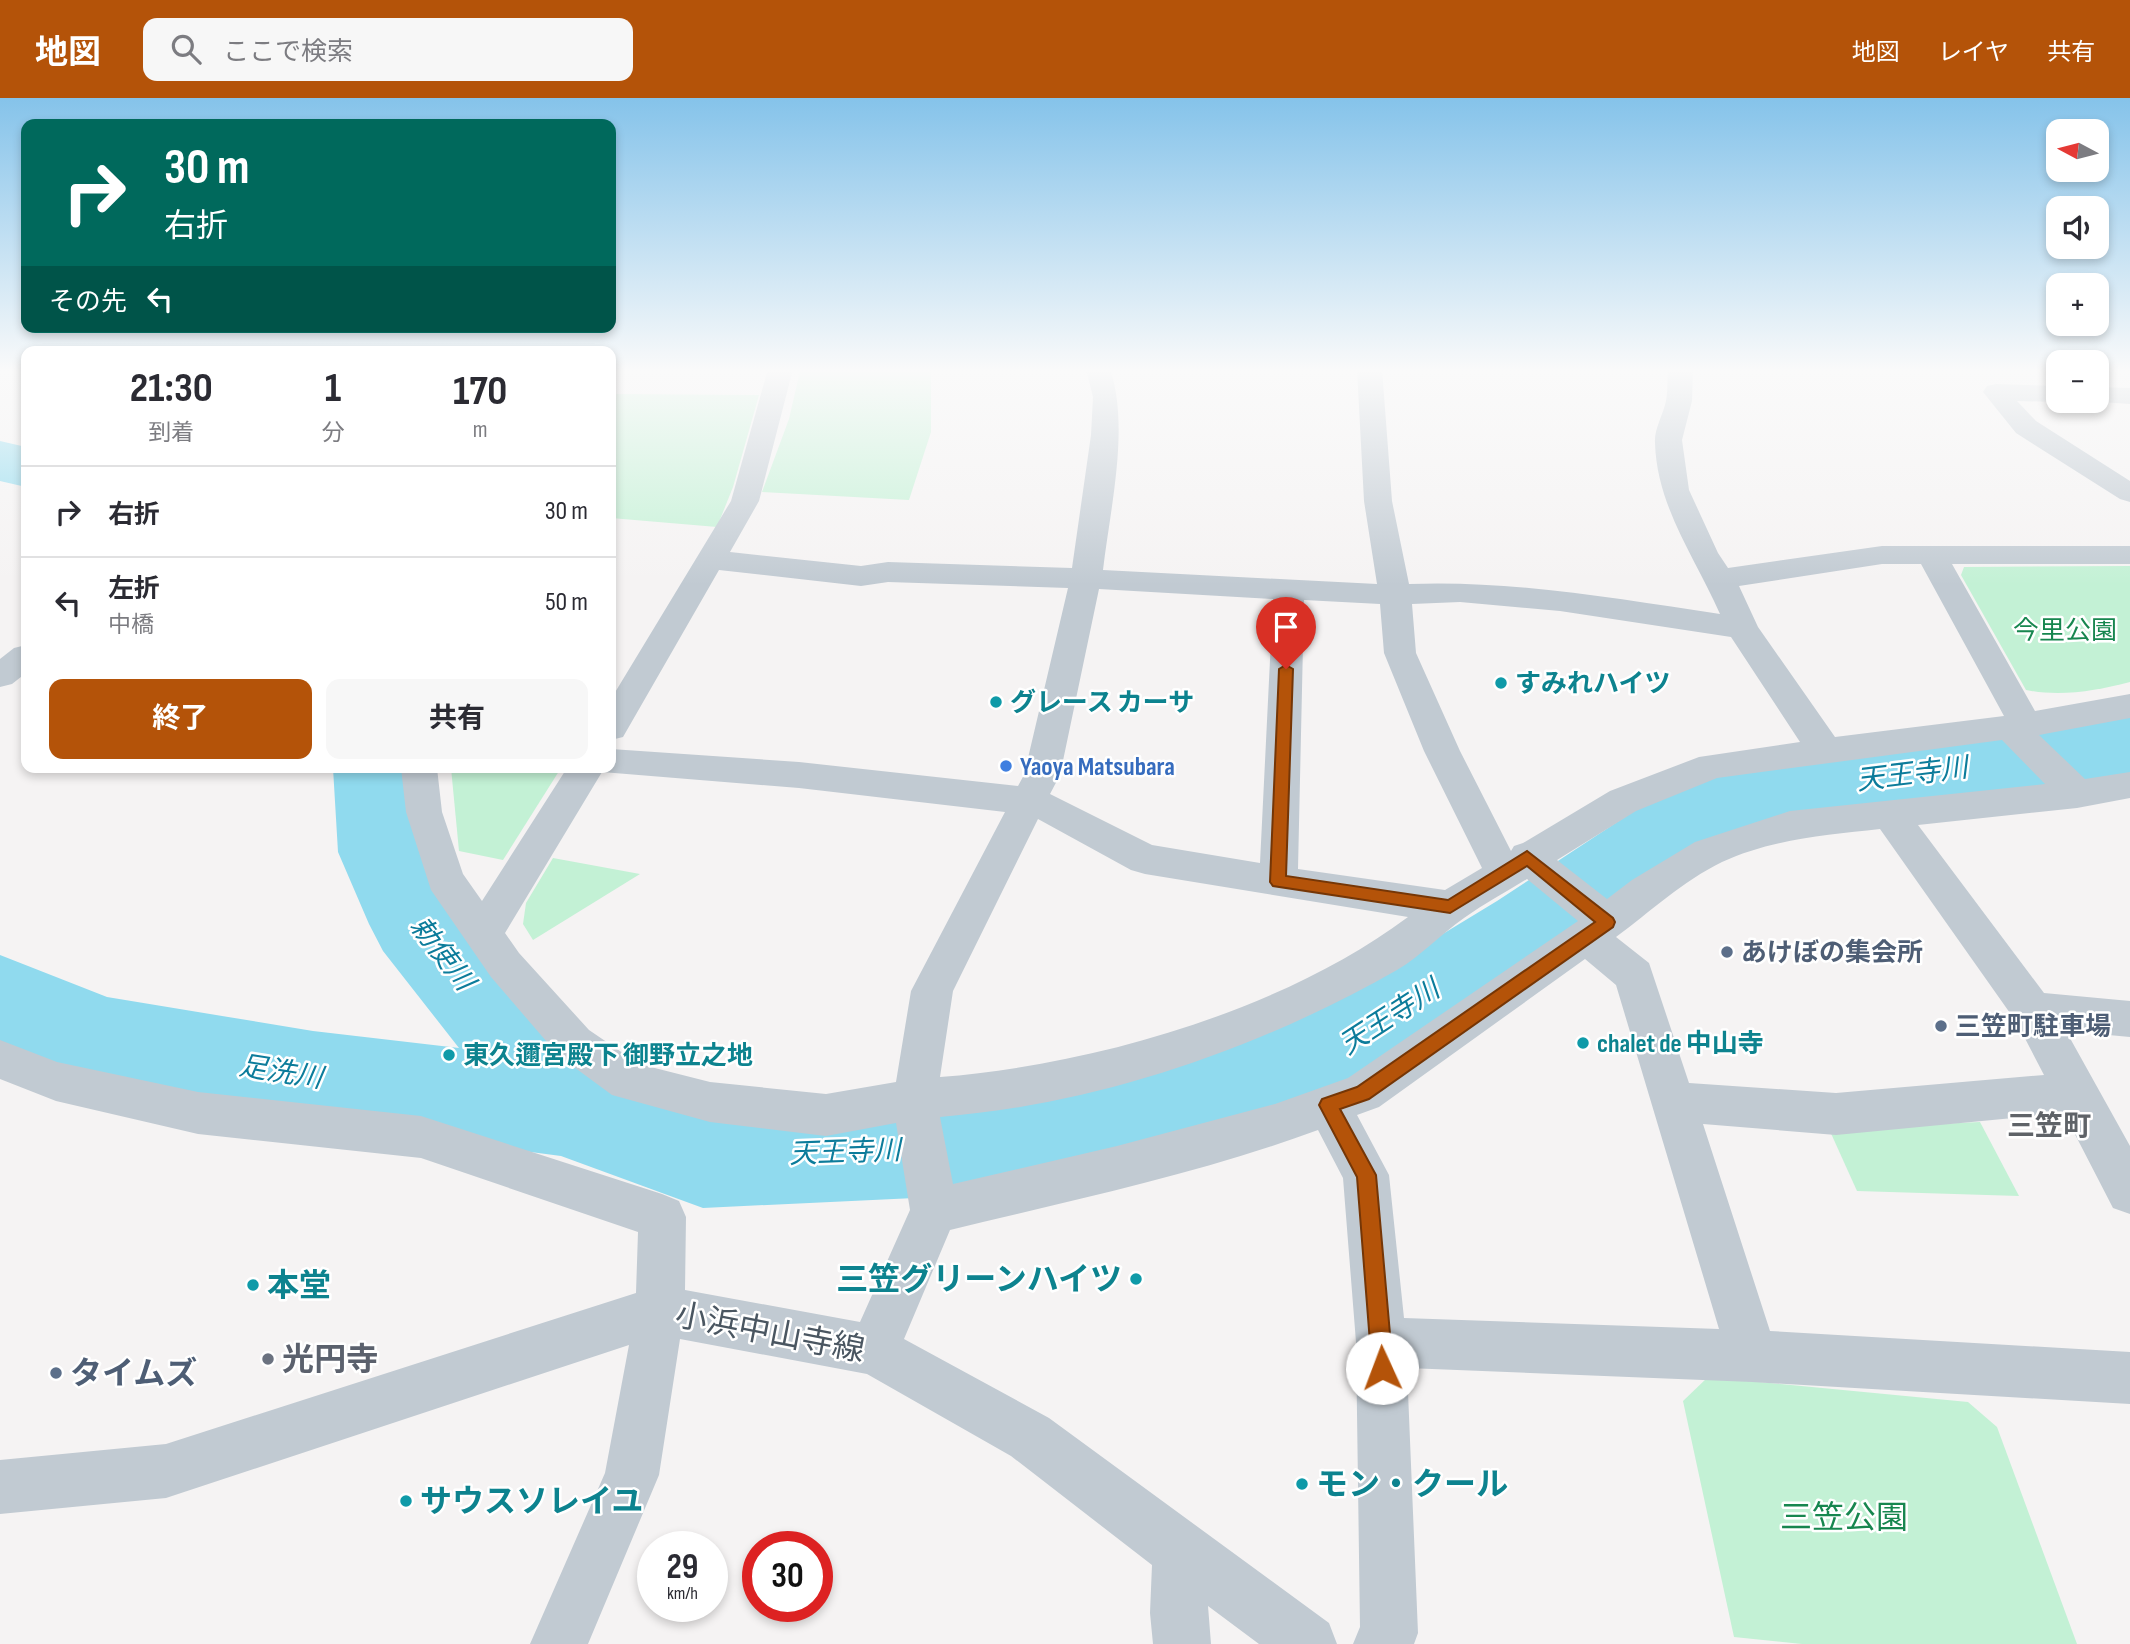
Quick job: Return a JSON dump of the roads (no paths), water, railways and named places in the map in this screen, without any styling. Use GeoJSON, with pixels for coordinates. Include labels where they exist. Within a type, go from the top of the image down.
{"type":"FeatureCollection","features":[{"type":"Feature","properties":{"kind":"street"},"geometry":{"type":"LineString","coordinates":[[616,720],[745,501],[761,441]]}},
{"type":"Feature","properties":{"kind":"street"},"geometry":{"type":"LineString","coordinates":[[874,1350],[932,1203],[917,1107],[932,991],[1042,775],[1086,579],[1104,441]]}},
{"type":"Feature","properties":{"kind":"street"},"geometry":{"type":"LineString","coordinates":[[1374,441],[1378,501],[1395,595],[1400,653],[1442,751],[1523,866],[1595,923],[1634,975],[1752,1356]]}},
{"type":"Feature","properties":{"kind":"street"},"geometry":{"type":"LineString","coordinates":[[1668,441],[1675,490],[1703,553],[1720,579],[1742,628],[1778,685],[1825,750]]}},
{"type":"Feature","properties":{"kind":"street"},"geometry":{"type":"LineString","coordinates":[[2048,441],[2130,493]]}},
{"type":"Feature","properties":{"kind":"street"},"geometry":{"type":"LineString","coordinates":[[1720,579],[1882,555],[2130,555]]}},
{"type":"Feature","properties":{"kind":"street"},"geometry":{"type":"LineString","coordinates":[[1932,556],[2020,730],[2072,788]]}},
{"type":"Feature","properties":{"kind":"street"},"geometry":{"type":"LineString","coordinates":[[711,560],[861,576],[888,572],[1086,579],[1395,595],[1460,592],[1560,601],[1742,628]]}},
{"type":"Feature","properties":{"kind":"street"},"geometry":{"type":"LineString","coordinates":[[1278,882],[1289,591]]}},
{"type":"Feature","properties":{"kind":"street"},"geometry":{"type":"LineString","coordinates":[[0,676],[21,660]]}},
{"type":"Feature","properties":{"kind":"street"},"geometry":{"type":"LineString","coordinates":[[420,773],[424,812],[445,879],[505,965],[574,1043],[628,1081],[710,1102],[826,1115],[917,1107],[1001,1092],[1132,1063],[1256,1021],[1385,957],[1450,906],[1523,866],[1623,802],[1712,766],[1825,750],[2020,730],[2130,706]]}},
{"type":"Feature","properties":{"kind":"street"},"geometry":{"type":"LineString","coordinates":[[616,762],[799,775],[1030,801],[1050,808],[1145,859],[1278,882],[1450,906]]}},
{"type":"Feature","properties":{"kind":"street"},"geometry":{"type":"LineString","coordinates":[[483,934],[583,773]]}},
{"type":"Feature","properties":{"kind":"street"},"geometry":{"type":"LineString","coordinates":[[932,1203],[1116,1168],[1275,1125],[1363,1093],[1595,923],[1708,852],[1790,825],[1891,816],[2072,788],[2130,785]]}},
{"type":"Feature","properties":{"kind":"street"},"geometry":{"type":"LineString","coordinates":[[1891,816],[2032,1010],[2130,1192]]}},
{"type":"Feature","properties":{"kind":"street"},"geometry":{"type":"LineString","coordinates":[[2032,1010],[2130,1019]]}},
{"type":"Feature","properties":{"kind":"street"},"geometry":{"type":"LineString","coordinates":[[0,1059],[56,1081],[198,1113],[421,1137],[662,1217],[660,1310],[632,1475],[559,1644]]}},
{"type":"Feature","properties":{"kind":"street"},"geometry":{"type":"LineString","coordinates":[[1674,1102],[1836,1114],[2076,1093]]}},
{"type":"Feature","properties":{"kind":"street"},"geometry":{"type":"LineString","coordinates":[[1328,1105],[1366,1175],[1381,1342],[1389,1633],[1382,1644]]}},
{"type":"Feature","properties":{"kind":"street","name":"小浜中山寺線"},"geometry":{"type":"LineString","coordinates":[[0,1487],[166,1471],[660,1310],[874,1350],[1030,1437],[1308,1644]]}},
{"type":"Feature","properties":{"kind":"street"},"geometry":{"type":"LineString","coordinates":[[1381,1342],[1752,1356],[2130,1378]]}},
{"type":"Feature","properties":{"kind":"street"},"geometry":{"type":"LineString","coordinates":[[1181,1552],[1179,1612],[1182,1644]]}},
{"type":"Feature","properties":{"kind":"waterway","name":"勅使川"},"geometry":{"type":"LineString","coordinates":[[0,461],[21,466]]}},
{"type":"Feature","properties":{"kind":"waterway","name":"天王寺川"},"geometry":{"type":"LineString","coordinates":[[571,1109],[592,1119],[703,1157],[978,1145],[1132,1109],[1336,1052],[1530,928],[1671,831],[1746,794],[2130,746]]}},
{"type":"Feature","properties":{"kind":"waterway","name":"勅使川"},"geometry":{"type":"LineString","coordinates":[[375,773],[383,852],[416,924],[571,1109]]}},
{"type":"Feature","properties":{"kind":"waterway","name":"足洗川"},"geometry":{"type":"LineString","coordinates":[[0,997],[100,1040],[313,1077],[571,1109]]}},
{"type":"Feature","properties":{"kind":"place","name":"すみれハイツ"},"geometry":{"type":"Point","coordinates":[1501,683]}},
{"type":"Feature","properties":{"kind":"place","name":"グレース カーサ"},"geometry":{"type":"Point","coordinates":[996,702]}},
{"type":"Feature","properties":{"kind":"place","name":"Yaoya Matsubara"},"geometry":{"type":"Point","coordinates":[1006,766]}},
{"type":"Feature","properties":{"kind":"place","name":"あけぼの集会所"},"geometry":{"type":"Point","coordinates":[1727,952]}},
{"type":"Feature","properties":{"kind":"place","name":"三笠町駐車場"},"geometry":{"type":"Point","coordinates":[1941,1026]}},
{"type":"Feature","properties":{"kind":"place","name":"chalet de 中山寺"},"geometry":{"type":"Point","coordinates":[1583,1043]}},
{"type":"Feature","properties":{"kind":"place","name":"東久邇宮殿下 御野立之地"},"geometry":{"type":"Point","coordinates":[449,1055]}},
{"type":"Feature","properties":{"kind":"place","name":"三笠グリーンハイツ"},"geometry":{"type":"Point","coordinates":[1136,1279]}},
{"type":"Feature","properties":{"kind":"place","name":"本堂"},"geometry":{"type":"Point","coordinates":[253,1285]}},
{"type":"Feature","properties":{"kind":"place","name":"光円寺"},"geometry":{"type":"Point","coordinates":[268,1359]}},
{"type":"Feature","properties":{"kind":"place","name":"タイムズ"},"geometry":{"type":"Point","coordinates":[56,1373]}},
{"type":"Feature","properties":{"kind":"place","name":"モン・クール"},"geometry":{"type":"Point","coordinates":[1302,1484]}},
{"type":"Feature","properties":{"kind":"place","name":"サウスソレイユ"},"geometry":{"type":"Point","coordinates":[406,1501]}},
{"type":"Feature","properties":{"kind":"district","name":"三笠町"},"geometry":{"type":"Point","coordinates":[2049,1125]}},
{"type":"Feature","properties":{"kind":"park label","name":"今里公園"},"geometry":{"type":"Point","coordinates":[2065,630]}},
{"type":"Feature","properties":{"kind":"park label","name":"三笠公園"},"geometry":{"type":"Point","coordinates":[1844,1517]}}]}
